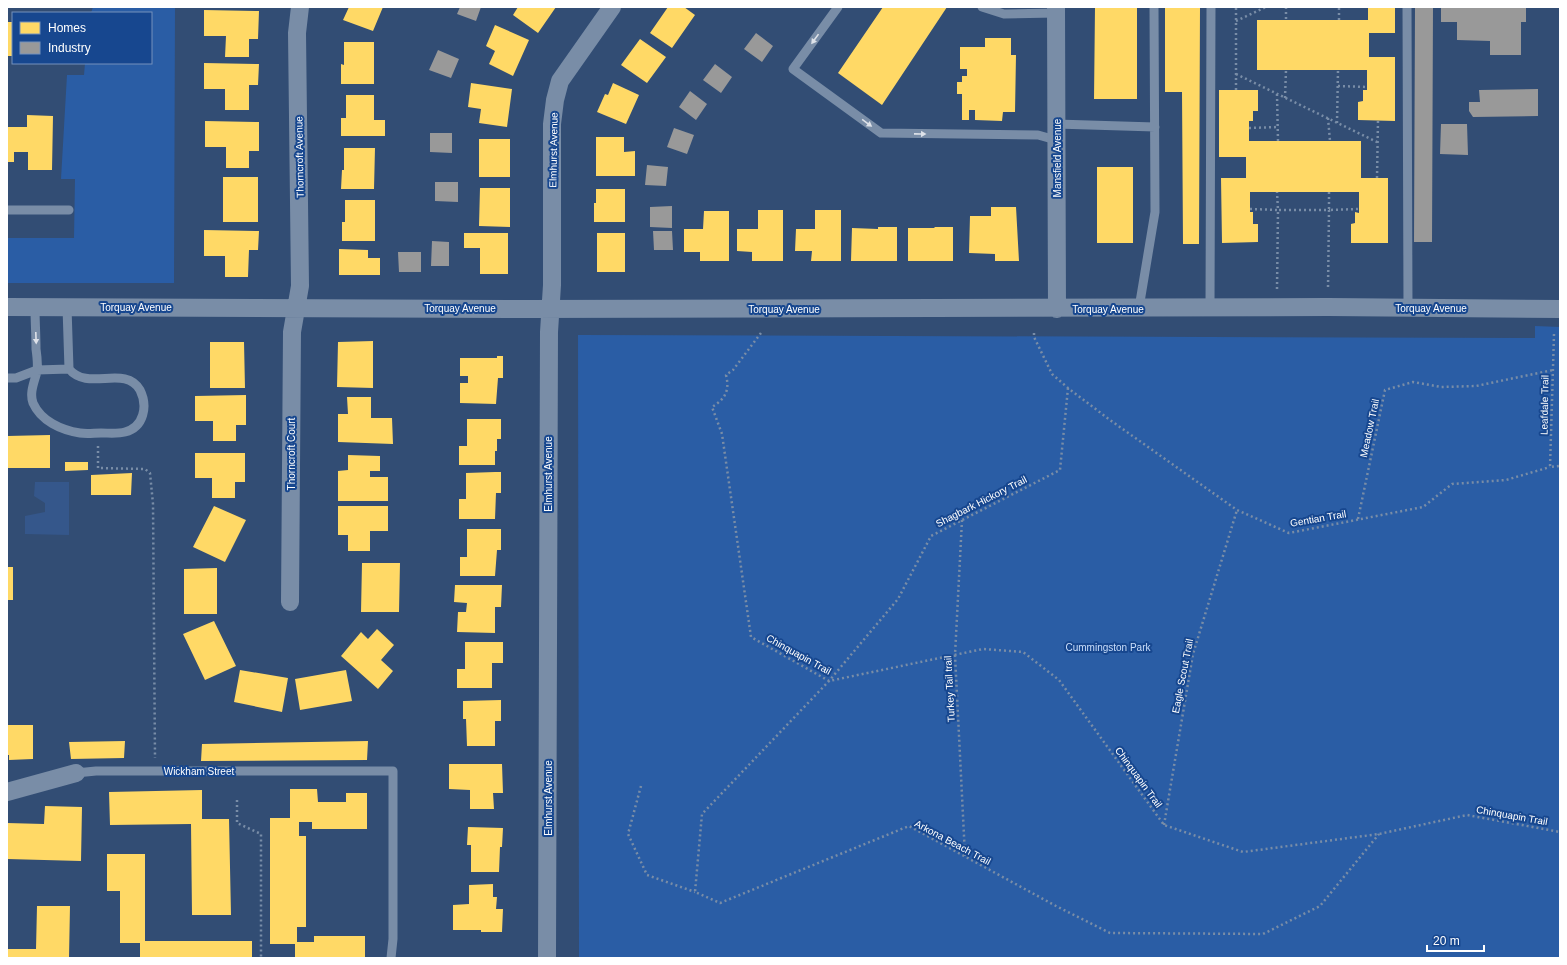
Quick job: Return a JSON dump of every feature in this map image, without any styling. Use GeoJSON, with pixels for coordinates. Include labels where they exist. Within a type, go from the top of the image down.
{"type":"FeatureCollection","features":[{"type":"Feature","properties":{"kind":"street","name":"Thorncroft Avenue"},"geometry":{"type":"LineString","coordinates":[[296,307],[300,286],[297,34],[300,7]]}},
{"type":"Feature","properties":{"kind":"street","name":"Elmhurst Avenue"},"geometry":{"type":"LineString","coordinates":[[547,958],[549,332],[551,308],[552,124],[555,100],[560,81],[612,7]]}},
{"type":"Feature","properties":{"kind":"street","name":"Mansfield Avenue"},"geometry":{"type":"LineString","coordinates":[[1056,10],[1057,309]]}},
{"type":"Feature","properties":{"kind":"street","name":"Torquay Avenue"},"geometry":{"type":"LineString","coordinates":[[7,307],[1560,309]]}},
{"type":"Feature","properties":{"kind":"street","name":"Thorncroft Court"},"geometry":{"type":"LineString","coordinates":[[290,602],[292,332],[296,307]]}},
{"type":"Feature","properties":{"kind":"street","name":"Wickham Street"},"geometry":{"type":"LineString","coordinates":[[7,792],[76,773]]}},
{"type":"Feature","properties":{"kind":"lane"},"geometry":{"type":"LineString","coordinates":[[838,7],[793,69],[881,133],[1038,135],[1056,132],[1155,127]]}},
{"type":"Feature","properties":{"kind":"lane"},"geometry":{"type":"LineString","coordinates":[[982,7],[1004,14],[1056,10]]}},
{"type":"Feature","properties":{"kind":"lane"},"geometry":{"type":"LineString","coordinates":[[1139,308],[1155,212],[1154,7]]}},
{"type":"Feature","properties":{"kind":"lane"},"geometry":{"type":"LineString","coordinates":[[1210,308],[1211,7]]}},
{"type":"Feature","properties":{"kind":"lane"},"geometry":{"type":"LineString","coordinates":[[1407,7],[1408,308]]}},
{"type":"Feature","properties":{"kind":"lane"},"geometry":{"type":"LineString","coordinates":[[7,210],[69,210]]}},
{"type":"Feature","properties":{"kind":"lane"},"geometry":{"type":"LineString","coordinates":[[7,378],[16,378],[37,370],[69,369],[79,377],[90,379],[117,377],[131,381],[139,390],[144,404],[144,413],[138,426],[125,432],[98,433],[80,433],[58,426],[47,421],[39,414],[33,402],[32,391],[37,370],[35,307]]}},
{"type":"Feature","properties":{"kind":"lane"},"geometry":{"type":"LineString","coordinates":[[67,307],[69,369]]}},
{"type":"Feature","properties":{"kind":"lane","name":"Wickham Street"},"geometry":{"type":"LineString","coordinates":[[76,773],[96,771],[393,771],[393,939],[391,958]]}},
{"type":"Feature","properties":{"kind":"path"},"geometry":{"type":"LineString","coordinates":[[1236,7],[1236,90]]}},
{"type":"Feature","properties":{"kind":"path"},"geometry":{"type":"LineString","coordinates":[[1236,21],[1266,7]]}},
{"type":"Feature","properties":{"kind":"path"},"geometry":{"type":"LineString","coordinates":[[1286,7],[1286,20]]}},
{"type":"Feature","properties":{"kind":"path"},"geometry":{"type":"LineString","coordinates":[[1339,7],[1339,20]]}},
{"type":"Feature","properties":{"kind":"path"},"geometry":{"type":"LineString","coordinates":[[1285,98],[1286,70]]}},
{"type":"Feature","properties":{"kind":"path"},"geometry":{"type":"LineString","coordinates":[[1337,123],[1338,70]]}},
{"type":"Feature","properties":{"kind":"path"},"geometry":{"type":"LineString","coordinates":[[1236,74],[1377,142]]}},
{"type":"Feature","properties":{"kind":"path"},"geometry":{"type":"LineString","coordinates":[[1338,86],[1367,87]]}},
{"type":"Feature","properties":{"kind":"path"},"geometry":{"type":"LineString","coordinates":[[1277,94],[1278,141]]}},
{"type":"Feature","properties":{"kind":"path"},"geometry":{"type":"LineString","coordinates":[[1328,118],[1330,141]]}},
{"type":"Feature","properties":{"kind":"path"},"geometry":{"type":"LineString","coordinates":[[1377,178],[1378,120]]}},
{"type":"Feature","properties":{"kind":"path"},"geometry":{"type":"LineString","coordinates":[[1249,128],[1278,127]]}},
{"type":"Feature","properties":{"kind":"path"},"geometry":{"type":"LineString","coordinates":[[1277,192],[1277,267]]}},
{"type":"Feature","properties":{"kind":"path"},"geometry":{"type":"LineString","coordinates":[[1328,268],[1329,192]]}},
{"type":"Feature","properties":{"kind":"path"},"geometry":{"type":"LineString","coordinates":[[1250,209],[1359,209]]}},
{"type":"Feature","properties":{"kind":"path","name":"Chinquapin Trail"},"geometry":{"type":"LineString","coordinates":[[761,333],[733,370],[726,376],[728,383],[727,392],[722,401],[712,407],[722,434],[751,637],[829,681],[983,649],[1023,652],[1059,680],[1164,825],[1243,852],[1378,834],[1467,815],[1560,832]]}},
{"type":"Feature","properties":{"kind":"path","name":"Gentian Trail"},"geometry":{"type":"LineString","coordinates":[[1034,333],[1034,337],[1052,374],[1068,388],[1237,510],[1289,533],[1423,507],[1452,484],[1506,480],[1550,467]]}},
{"type":"Feature","properties":{"kind":"path","name":"Leafdale Trail"},"geometry":{"type":"LineString","coordinates":[[1550,467],[1554,334]]}},
{"type":"Feature","properties":{"kind":"path","name":"Meadow Trail"},"geometry":{"type":"LineString","coordinates":[[1358,519],[1385,390],[1413,382],[1442,386],[1476,386],[1553,370]]}},
{"type":"Feature","properties":{"kind":"path","name":"Shagbark Hickory Trail"},"geometry":{"type":"LineString","coordinates":[[829,681],[898,600],[931,536],[1060,470],[1068,388]]}},
{"type":"Feature","properties":{"kind":"path"},"geometry":{"type":"LineString","coordinates":[[98,433],[98,468],[145,469],[150,473],[153,504],[154,734],[156,771]]}},
{"type":"Feature","properties":{"kind":"path"},"geometry":{"type":"LineString","coordinates":[[1550,467],[1560,466]]}},
{"type":"Feature","properties":{"kind":"path","name":"Eagle Scout Trail"},"geometry":{"type":"LineString","coordinates":[[1164,825],[1193,654],[1237,510]]}},
{"type":"Feature","properties":{"kind":"path","name":"Turkey Tail trail"},"geometry":{"type":"LineString","coordinates":[[962,520],[955,655],[966,857]]}},
{"type":"Feature","properties":{"kind":"path"},"geometry":{"type":"LineString","coordinates":[[641,786],[628,834],[647,875],[695,892],[702,814],[829,681]]}},
{"type":"Feature","properties":{"kind":"path"},"geometry":{"type":"LineString","coordinates":[[237,800],[237,823],[261,834],[261,958]]}},
{"type":"Feature","properties":{"kind":"path","name":"Arkona Beach Trail"},"geometry":{"type":"LineString","coordinates":[[695,892],[720,903],[909,826],[1056,906],[1110,933],[1263,934],[1320,906],[1378,834]]}},
{"type":"Feature","properties":{"kind":"green space"},"geometry":{"type":"Polygon","coordinates":[[[93,7],[175,7],[174,283],[7,283],[7,238],[74,238],[75,179],[61,179],[67,75],[84,75],[85,64],[152,64],[152,12],[91,12],[93,7]]]}},
{"type":"Feature","properties":{"kind":"green space","name":"Cummingston Park"},"geometry":{"type":"Polygon","coordinates":[[[1535,326],[1560,327],[1560,958],[579,958],[578,335],[1535,338],[1535,326]]]}},
{"type":"Feature","properties":{"kind":"shaded area"},"geometry":{"type":"Polygon","coordinates":[[[35,482],[69,482],[69,535],[25,534],[25,516],[45,512],[45,503],[34,496],[35,482]]]}},
{"type":"Feature","properties":{"kind":"building: Homes"},"geometry":{"type":"Polygon","coordinates":[[[349,7],[383,7],[373,31],[343,20],[349,7]]]}},
{"type":"Feature","properties":{"kind":"building: Homes"},"geometry":{"type":"Polygon","coordinates":[[[518,7],[556,7],[538,33],[513,15],[518,7]]]}},
{"type":"Feature","properties":{"kind":"building: Homes"},"geometry":{"type":"Polygon","coordinates":[[[668,7],[684,7],[695,15],[672,48],[650,33],[668,7]]]}},
{"type":"Feature","properties":{"kind":"building: Homes"},"geometry":{"type":"Polygon","coordinates":[[[883,7],[947,7],[882,105],[838,73],[883,7]]]}},
{"type":"Feature","properties":{"kind":"building: Homes"},"geometry":{"type":"Polygon","coordinates":[[[1095,7],[1137,7],[1137,99],[1094,99],[1095,7]]]}},
{"type":"Feature","properties":{"kind":"building: Homes"},"geometry":{"type":"Polygon","coordinates":[[[1165,7],[1200,7],[1199,244],[1183,244],[1182,92],[1165,92],[1165,7]]]}},
{"type":"Feature","properties":{"kind":"building: Homes"},"geometry":{"type":"Polygon","coordinates":[[[1368,7],[1395,7],[1395,33],[1369,33],[1369,57],[1395,57],[1395,121],[1358,120],[1358,102],[1363,101],[1363,90],[1367,90],[1367,70],[1257,70],[1257,20],[1368,20],[1368,7]]]}},
{"type":"Feature","properties":{"kind":"building: Homes"},"geometry":{"type":"Polygon","coordinates":[[[204,10],[259,11],[258,39],[249,39],[249,57],[225,57],[226,36],[204,36],[204,10]]]}},
{"type":"Feature","properties":{"kind":"building: Homes"},"geometry":{"type":"Polygon","coordinates":[[[7,22],[12,22],[12,56],[7,56],[7,22]]]}},
{"type":"Feature","properties":{"kind":"building: Homes"},"geometry":{"type":"Polygon","coordinates":[[[495,25],[529,40],[513,76],[489,64],[495,51],[486,46],[495,25]]]}},
{"type":"Feature","properties":{"kind":"building: Homes"},"geometry":{"type":"Polygon","coordinates":[[[985,38],[1011,38],[1011,55],[1016,55],[1015,112],[1003,112],[1002,121],[975,120],[975,110],[969,110],[969,120],[962,120],[962,94],[957,94],[957,82],[962,82],[962,76],[967,76],[967,69],[960,69],[960,47],[985,47],[985,38]]]}},
{"type":"Feature","properties":{"kind":"building: Homes"},"geometry":{"type":"Polygon","coordinates":[[[640,39],[666,57],[647,83],[621,65],[640,39]]]}},
{"type":"Feature","properties":{"kind":"building: Homes"},"geometry":{"type":"Polygon","coordinates":[[[344,42],[374,42],[374,84],[341,84],[341,64],[344,65],[344,42]]]}},
{"type":"Feature","properties":{"kind":"building: Homes"},"geometry":{"type":"Polygon","coordinates":[[[204,63],[259,64],[258,85],[249,85],[249,110],[225,110],[225,89],[204,89],[204,63]]]}},
{"type":"Feature","properties":{"kind":"building: Homes"},"geometry":{"type":"Polygon","coordinates":[[[471,83],[512,89],[507,127],[479,123],[481,109],[468,107],[471,83]]]}},
{"type":"Feature","properties":{"kind":"building: Homes"},"geometry":{"type":"Polygon","coordinates":[[[613,83],[639,95],[626,124],[597,112],[605,94],[608,95],[613,83]]]}},
{"type":"Feature","properties":{"kind":"building: Homes"},"geometry":{"type":"Polygon","coordinates":[[[1219,90],[1258,90],[1258,111],[1253,111],[1253,121],[1249,121],[1249,141],[1361,141],[1361,178],[1388,178],[1388,243],[1351,243],[1351,224],[1355,223],[1355,212],[1359,213],[1359,192],[1250,192],[1250,212],[1253,212],[1253,224],[1258,224],[1258,242],[1222,243],[1221,178],[1246,178],[1246,157],[1219,157],[1219,90]]]}},
{"type":"Feature","properties":{"kind":"building: Homes"},"geometry":{"type":"Polygon","coordinates":[[[346,95],[374,95],[374,120],[385,120],[385,136],[341,136],[341,118],[346,118],[346,95]]]}},
{"type":"Feature","properties":{"kind":"building: Homes"},"geometry":{"type":"Polygon","coordinates":[[[27,115],[53,116],[52,170],[28,170],[28,152],[14,152],[14,162],[7,162],[7,127],[27,127],[27,115]]]}},
{"type":"Feature","properties":{"kind":"building: Homes"},"geometry":{"type":"Polygon","coordinates":[[[205,121],[259,122],[259,151],[249,151],[249,168],[226,168],[226,147],[205,147],[205,121]]]}},
{"type":"Feature","properties":{"kind":"building: Homes"},"geometry":{"type":"Polygon","coordinates":[[[596,137],[624,137],[624,152],[635,151],[635,176],[596,176],[596,137]]]}},
{"type":"Feature","properties":{"kind":"building: Homes"},"geometry":{"type":"Polygon","coordinates":[[[479,139],[510,139],[510,177],[479,177],[479,139]]]}},
{"type":"Feature","properties":{"kind":"building: Homes"},"geometry":{"type":"Polygon","coordinates":[[[344,148],[375,148],[374,189],[341,189],[342,170],[344,170],[344,148]]]}},
{"type":"Feature","properties":{"kind":"building: Homes"},"geometry":{"type":"Polygon","coordinates":[[[1097,167],[1133,167],[1133,243],[1097,243],[1097,167]]]}},
{"type":"Feature","properties":{"kind":"building: Homes"},"geometry":{"type":"Polygon","coordinates":[[[223,177],[258,177],[258,222],[223,222],[223,177]]]}},
{"type":"Feature","properties":{"kind":"building: Homes"},"geometry":{"type":"Polygon","coordinates":[[[480,188],[510,188],[510,227],[479,226],[480,188]]]}},
{"type":"Feature","properties":{"kind":"building: Homes"},"geometry":{"type":"Polygon","coordinates":[[[596,189],[625,189],[625,222],[594,222],[596,189]]]}},
{"type":"Feature","properties":{"kind":"building: Homes"},"geometry":{"type":"Polygon","coordinates":[[[345,200],[375,200],[375,241],[342,241],[342,222],[345,222],[345,200]]]}},
{"type":"Feature","properties":{"kind":"building: Homes"},"geometry":{"type":"Polygon","coordinates":[[[991,207],[1016,207],[1019,261],[995,261],[995,254],[969,253],[970,216],[991,216],[991,207]]]}},
{"type":"Feature","properties":{"kind":"building: Homes"},"geometry":{"type":"Polygon","coordinates":[[[758,210],[783,210],[783,261],[752,261],[752,252],[737,251],[737,229],[758,229],[758,210]]]}},
{"type":"Feature","properties":{"kind":"building: Homes"},"geometry":{"type":"Polygon","coordinates":[[[815,210],[841,210],[841,261],[811,261],[812,251],[795,251],[796,229],[815,229],[815,210]]]}},
{"type":"Feature","properties":{"kind":"building: Homes"},"geometry":{"type":"Polygon","coordinates":[[[704,211],[729,211],[729,261],[700,261],[700,252],[684,252],[684,229],[703,229],[704,211]]]}},
{"type":"Feature","properties":{"kind":"building: Homes"},"geometry":{"type":"Polygon","coordinates":[[[878,227],[897,227],[897,261],[851,261],[852,228],[878,229],[878,227]]]}},
{"type":"Feature","properties":{"kind":"building: Homes"},"geometry":{"type":"Polygon","coordinates":[[[953,227],[953,261],[908,261],[908,228],[953,227]]]}},
{"type":"Feature","properties":{"kind":"building: Homes"},"geometry":{"type":"Polygon","coordinates":[[[204,230],[259,231],[258,250],[249,250],[248,277],[225,277],[225,256],[204,256],[204,230]]]}},
{"type":"Feature","properties":{"kind":"building: Homes"},"geometry":{"type":"Polygon","coordinates":[[[464,233],[508,233],[508,274],[480,274],[480,248],[464,248],[464,233]]]}},
{"type":"Feature","properties":{"kind":"building: Homes"},"geometry":{"type":"Polygon","coordinates":[[[597,233],[625,233],[625,272],[597,272],[597,233]]]}},
{"type":"Feature","properties":{"kind":"building: Homes"},"geometry":{"type":"Polygon","coordinates":[[[339,249],[368,250],[368,258],[380,258],[380,275],[339,275],[339,249]]]}},
{"type":"Feature","properties":{"kind":"building: Homes"},"geometry":{"type":"Polygon","coordinates":[[[373,341],[373,388],[337,387],[338,342],[373,341]]]}},
{"type":"Feature","properties":{"kind":"building: Homes"},"geometry":{"type":"Polygon","coordinates":[[[210,342],[244,342],[245,388],[210,388],[210,342]]]}},
{"type":"Feature","properties":{"kind":"building: Homes"},"geometry":{"type":"Polygon","coordinates":[[[497,356],[503,356],[503,378],[498,378],[496,404],[460,403],[460,383],[468,383],[468,376],[460,376],[460,358],[497,358],[497,356]]]}},
{"type":"Feature","properties":{"kind":"building: Homes"},"geometry":{"type":"Polygon","coordinates":[[[246,395],[246,425],[236,425],[236,441],[213,441],[213,421],[195,421],[195,396],[246,395]]]}},
{"type":"Feature","properties":{"kind":"building: Homes"},"geometry":{"type":"Polygon","coordinates":[[[347,397],[371,397],[371,418],[392,418],[393,444],[338,442],[338,414],[348,414],[347,397]]]}},
{"type":"Feature","properties":{"kind":"building: Homes"},"geometry":{"type":"Polygon","coordinates":[[[467,419],[501,419],[501,439],[497,439],[495,465],[459,465],[459,446],[467,446],[467,419]]]}},
{"type":"Feature","properties":{"kind":"building: Homes"},"geometry":{"type":"Polygon","coordinates":[[[50,435],[50,468],[7,468],[7,436],[50,435]]]}},
{"type":"Feature","properties":{"kind":"building: Homes"},"geometry":{"type":"Polygon","coordinates":[[[195,453],[245,453],[245,482],[235,482],[235,498],[212,498],[212,478],[195,478],[195,453]]]}},
{"type":"Feature","properties":{"kind":"building: Homes"},"geometry":{"type":"Polygon","coordinates":[[[348,455],[380,456],[380,471],[370,471],[370,477],[388,477],[388,501],[338,501],[338,471],[348,470],[348,455]]]}},
{"type":"Feature","properties":{"kind":"building: Homes"},"geometry":{"type":"Polygon","coordinates":[[[65,462],[88,462],[88,470],[65,471],[65,462]]]}},
{"type":"Feature","properties":{"kind":"building: Homes"},"geometry":{"type":"Polygon","coordinates":[[[501,472],[501,493],[496,493],[495,519],[459,519],[459,499],[466,499],[466,473],[501,472]]]}},
{"type":"Feature","properties":{"kind":"building: Homes"},"geometry":{"type":"Polygon","coordinates":[[[132,473],[131,495],[91,495],[91,475],[132,473]]]}},
{"type":"Feature","properties":{"kind":"building: Homes"},"geometry":{"type":"Polygon","coordinates":[[[214,506],[246,520],[225,562],[193,547],[214,506]]]}},
{"type":"Feature","properties":{"kind":"building: Homes"},"geometry":{"type":"Polygon","coordinates":[[[338,506],[388,506],[388,531],[370,531],[370,551],[348,551],[348,535],[338,535],[338,506]]]}},
{"type":"Feature","properties":{"kind":"building: Homes"},"geometry":{"type":"Polygon","coordinates":[[[467,529],[501,529],[501,550],[497,550],[495,576],[460,576],[460,557],[467,557],[467,529]]]}},
{"type":"Feature","properties":{"kind":"building: Homes"},"geometry":{"type":"Polygon","coordinates":[[[362,563],[400,563],[399,612],[361,612],[362,563]]]}},
{"type":"Feature","properties":{"kind":"building: Homes"},"geometry":{"type":"Polygon","coordinates":[[[7,567],[13,567],[13,600],[7,600],[7,567]]]}},
{"type":"Feature","properties":{"kind":"building: Homes"},"geometry":{"type":"Polygon","coordinates":[[[217,568],[217,614],[184,614],[184,569],[217,568]]]}},
{"type":"Feature","properties":{"kind":"building: Homes"},"geometry":{"type":"Polygon","coordinates":[[[455,585],[502,585],[501,607],[495,607],[495,633],[457,632],[458,612],[466,612],[467,603],[454,602],[455,585]]]}},
{"type":"Feature","properties":{"kind":"building: Homes"},"geometry":{"type":"Polygon","coordinates":[[[214,621],[236,666],[205,680],[183,634],[214,621]]]}},
{"type":"Feature","properties":{"kind":"building: Homes"},"geometry":{"type":"Polygon","coordinates":[[[377,629],[394,645],[381,660],[393,671],[378,689],[341,656],[361,632],[368,639],[377,629]]]}},
{"type":"Feature","properties":{"kind":"building: Homes"},"geometry":{"type":"Polygon","coordinates":[[[465,642],[503,642],[503,663],[492,663],[492,688],[457,688],[457,669],[465,669],[465,642]]]}},
{"type":"Feature","properties":{"kind":"building: Homes"},"geometry":{"type":"Polygon","coordinates":[[[240,670],[288,678],[282,712],[234,702],[240,670]]]}},
{"type":"Feature","properties":{"kind":"building: Homes"},"geometry":{"type":"Polygon","coordinates":[[[346,670],[352,701],[300,710],[295,679],[346,670]]]}},
{"type":"Feature","properties":{"kind":"building: Homes"},"geometry":{"type":"Polygon","coordinates":[[[501,700],[501,721],[495,721],[495,746],[467,746],[466,719],[463,719],[463,701],[501,700]]]}},
{"type":"Feature","properties":{"kind":"building: Homes"},"geometry":{"type":"Polygon","coordinates":[[[7,725],[33,725],[33,759],[9,760],[9,755],[7,755],[7,725]]]}},
{"type":"Feature","properties":{"kind":"building: Homes"},"geometry":{"type":"Polygon","coordinates":[[[125,741],[124,758],[71,759],[69,742],[125,741]]]}},
{"type":"Feature","properties":{"kind":"building: Homes"},"geometry":{"type":"Polygon","coordinates":[[[368,741],[367,760],[201,761],[202,744],[368,741]]]}},
{"type":"Feature","properties":{"kind":"building: Homes"},"geometry":{"type":"Polygon","coordinates":[[[449,764],[502,764],[503,793],[493,793],[494,809],[470,809],[470,790],[449,789],[449,764]]]}},
{"type":"Feature","properties":{"kind":"building: Homes"},"geometry":{"type":"Polygon","coordinates":[[[290,789],[317,789],[318,802],[346,802],[346,793],[367,793],[367,829],[312,829],[312,822],[299,822],[299,836],[306,836],[306,927],[297,927],[297,942],[314,942],[314,936],[365,936],[365,958],[295,958],[295,944],[270,944],[270,818],[290,818],[290,789]]]}},
{"type":"Feature","properties":{"kind":"building: Homes"},"geometry":{"type":"Polygon","coordinates":[[[202,790],[202,819],[229,819],[231,915],[192,915],[191,824],[110,825],[109,792],[202,790]]]}},
{"type":"Feature","properties":{"kind":"building: Homes"},"geometry":{"type":"Polygon","coordinates":[[[45,806],[82,807],[81,861],[7,859],[7,823],[44,824],[45,806]]]}},
{"type":"Feature","properties":{"kind":"building: Homes"},"geometry":{"type":"Polygon","coordinates":[[[468,827],[503,828],[502,847],[500,847],[499,872],[471,872],[471,845],[467,845],[468,827]]]}},
{"type":"Feature","properties":{"kind":"building: Homes"},"geometry":{"type":"Polygon","coordinates":[[[107,854],[145,854],[145,941],[252,941],[252,958],[140,958],[140,943],[120,943],[120,891],[107,891],[107,854]]]}},
{"type":"Feature","properties":{"kind":"building: Homes"},"geometry":{"type":"Polygon","coordinates":[[[493,884],[493,897],[497,897],[496,909],[503,909],[502,932],[453,930],[453,905],[469,904],[469,885],[493,884]]]}},
{"type":"Feature","properties":{"kind":"building: Homes"},"geometry":{"type":"Polygon","coordinates":[[[37,906],[70,906],[69,958],[7,958],[7,949],[36,949],[37,906]]]}},
{"type":"Feature","properties":{"kind":"building: Industry"},"geometry":{"type":"Polygon","coordinates":[[[460,7],[481,7],[476,21],[457,14],[460,7]]]}},
{"type":"Feature","properties":{"kind":"building: Industry"},"geometry":{"type":"Polygon","coordinates":[[[1415,7],[1433,7],[1432,242],[1414,242],[1415,7]]]}},
{"type":"Feature","properties":{"kind":"building: Industry"},"geometry":{"type":"Polygon","coordinates":[[[1441,7],[1526,7],[1526,22],[1521,22],[1521,55],[1490,55],[1490,41],[1457,40],[1457,22],[1441,22],[1441,7]]]}},
{"type":"Feature","properties":{"kind":"building: Industry"},"geometry":{"type":"Polygon","coordinates":[[[756,33],[773,46],[762,62],[744,49],[756,33]]]}},
{"type":"Feature","properties":{"kind":"building: Industry"},"geometry":{"type":"Polygon","coordinates":[[[438,50],[459,59],[451,78],[429,70],[438,50]]]}},
{"type":"Feature","properties":{"kind":"building: Industry"},"geometry":{"type":"Polygon","coordinates":[[[715,64],[732,77],[721,93],[703,80],[715,64]]]}},
{"type":"Feature","properties":{"kind":"building: Industry"},"geometry":{"type":"Polygon","coordinates":[[[1538,89],[1538,116],[1473,117],[1469,111],[1469,102],[1480,102],[1479,90],[1538,89]]]}},
{"type":"Feature","properties":{"kind":"building: Industry"},"geometry":{"type":"Polygon","coordinates":[[[690,91],[707,104],[696,120],[679,107],[690,91]]]}},
{"type":"Feature","properties":{"kind":"building: Industry"},"geometry":{"type":"Polygon","coordinates":[[[1441,124],[1467,124],[1468,155],[1440,154],[1441,124]]]}},
{"type":"Feature","properties":{"kind":"building: Industry"},"geometry":{"type":"Polygon","coordinates":[[[674,128],[694,135],[687,154],[667,147],[674,128]]]}},
{"type":"Feature","properties":{"kind":"building: Industry"},"geometry":{"type":"Polygon","coordinates":[[[430,133],[452,133],[452,153],[430,152],[430,133]]]}},
{"type":"Feature","properties":{"kind":"building: Industry"},"geometry":{"type":"Polygon","coordinates":[[[647,165],[668,167],[666,186],[645,185],[647,165]]]}},
{"type":"Feature","properties":{"kind":"building: Industry"},"geometry":{"type":"Polygon","coordinates":[[[435,182],[458,182],[458,202],[435,201],[435,182]]]}},
{"type":"Feature","properties":{"kind":"building: Industry"},"geometry":{"type":"Polygon","coordinates":[[[672,206],[672,228],[650,227],[650,207],[672,206]]]}},
{"type":"Feature","properties":{"kind":"building: Industry"},"geometry":{"type":"Polygon","coordinates":[[[653,231],[672,231],[673,250],[654,250],[653,231]]]}},
{"type":"Feature","properties":{"kind":"building: Industry"},"geometry":{"type":"Polygon","coordinates":[[[432,241],[449,242],[449,266],[431,266],[432,241]]]}},
{"type":"Feature","properties":{"kind":"building: Industry"},"geometry":{"type":"Polygon","coordinates":[[[398,252],[421,252],[421,272],[399,272],[398,252]]]}}]}
